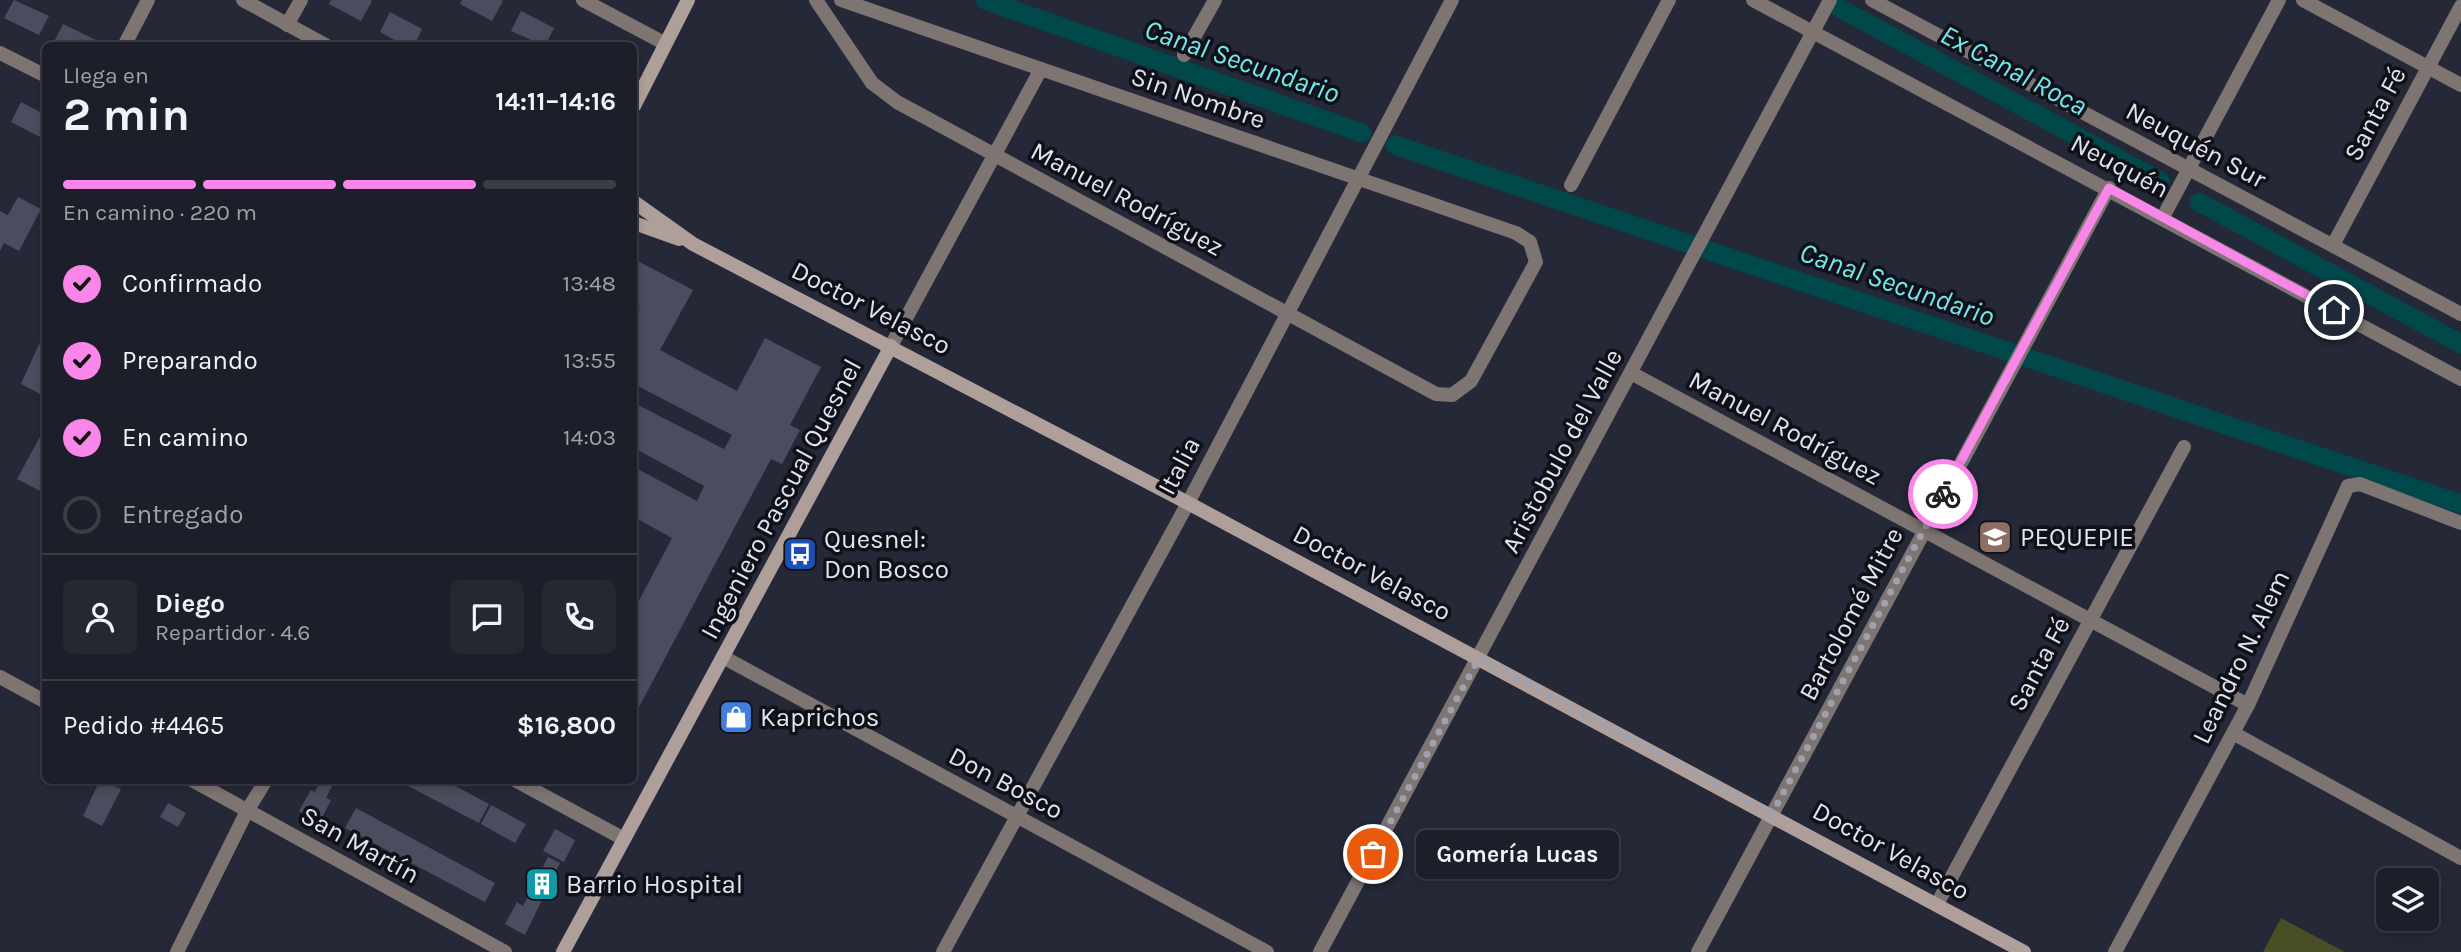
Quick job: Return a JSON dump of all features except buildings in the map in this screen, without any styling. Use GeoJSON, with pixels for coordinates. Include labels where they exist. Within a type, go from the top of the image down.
{"type":"FeatureCollection","features":[{"type":"Feature","properties":{"kind":"main road"},"geometry":{"type":"LineString","coordinates":[[637,98],[688,0]]}},
{"type":"Feature","properties":{"kind":"main road","name":"Doctor Velasco"},"geometry":{"type":"LineString","coordinates":[[637,204],[693,244]]}},
{"type":"Feature","properties":{"kind":"main road","name":"Doctor Velasco"},"geometry":{"type":"LineString","coordinates":[[637,224],[693,244],[891,346],[1772,814],[2024,952]]}},
{"type":"Feature","properties":{"kind":"main road","name":"Ingeniero Pascual Quesnel"},"geometry":{"type":"LineString","coordinates":[[563,952],[891,346]]}},
{"type":"Feature","properties":{"kind":"street"},"geometry":{"type":"LineString","coordinates":[[126,42],[148,0]]}},
{"type":"Feature","properties":{"kind":"street"},"geometry":{"type":"LineString","coordinates":[[243,0],[319,42]]}},
{"type":"Feature","properties":{"kind":"street"},"geometry":{"type":"LineString","coordinates":[[287,25],[300,0]]}},
{"type":"Feature","properties":{"kind":"street"},"geometry":{"type":"LineString","coordinates":[[583,0],[664,43]]}},
{"type":"Feature","properties":{"kind":"street","name":"Manuel Rodríguez"},"geometry":{"type":"LineString","coordinates":[[816,0],[863,72],[884,93],[1429,391],[1452,396]]}},
{"type":"Feature","properties":{"kind":"street","name":"Sin Nombre"},"geometry":{"type":"LineString","coordinates":[[841,0],[1517,233],[1534,249],[1533,268],[1471,381],[1452,396]]}},
{"type":"Feature","properties":{"kind":"street","name":"Sin Nombre"},"geometry":{"type":"LineString","coordinates":[[1184,55],[1215,0]]}},
{"type":"Feature","properties":{"kind":"street","name":"Italia"},"geometry":{"type":"LineString","coordinates":[[943,952],[1188,503],[1452,0]]}},
{"type":"Feature","properties":{"kind":"street"},"geometry":{"type":"LineString","coordinates":[[1571,184],[1669,0]]}},
{"type":"Feature","properties":{"kind":"street","name":"Neuquén"},"geometry":{"type":"LineString","coordinates":[[1753,0],[2163,216],[2461,379]]}},
{"type":"Feature","properties":{"kind":"street","name":"Aristobulo del Valle"},"geometry":{"type":"LineString","coordinates":[[1320,952],[1830,0]]}},
{"type":"Feature","properties":{"kind":"street","name":"Neuquén Sur"},"geometry":{"type":"LineString","coordinates":[[1872,0],[2461,314]]}},
{"type":"Feature","properties":{"kind":"street"},"geometry":{"type":"LineString","coordinates":[[2163,216],[2279,0]]}},
{"type":"Feature","properties":{"kind":"street"},"geometry":{"type":"LineString","coordinates":[[2303,0],[2461,85]]}},
{"type":"Feature","properties":{"kind":"street","name":"Santa Fé"},"geometry":{"type":"LineString","coordinates":[[2333,245],[2461,6]]}},
{"type":"Feature","properties":{"kind":"street"},"geometry":{"type":"LineString","coordinates":[[0,53],[42,74]]}},
{"type":"Feature","properties":{"kind":"street","name":"Ingeniero Pascual Quesnel"},"geometry":{"type":"LineString","coordinates":[[891,346],[1041,69]]}},
{"type":"Feature","properties":{"kind":"street","name":"Bartolomé Mitre"},"geometry":{"type":"LineString","coordinates":[[1698,952],[2004,378],[2109,188]]}},
{"type":"Feature","properties":{"kind":"street","name":"Manuel Rodríguez"},"geometry":{"type":"LineString","coordinates":[[1631,373],[2248,705]]}},
{"type":"Feature","properties":{"kind":"street","name":"Santa Fé"},"geometry":{"type":"LineString","coordinates":[[1937,904],[2184,447]]}},
{"type":"Feature","properties":{"kind":"street","name":"Leandro N. Alem"},"geometry":{"type":"LineString","coordinates":[[2115,952],[2248,705],[2348,486],[2360,484],[2461,523]]}},
{"type":"Feature","properties":{"kind":"street","name":"Don Bosco"},"geometry":{"type":"LineString","coordinates":[[723,657],[1267,952]]}},
{"type":"Feature","properties":{"kind":"street"},"geometry":{"type":"LineString","coordinates":[[0,677],[42,700]]}},
{"type":"Feature","properties":{"kind":"street"},"geometry":{"type":"LineString","coordinates":[[2233,733],[2461,859]]}},
{"type":"Feature","properties":{"kind":"street","name":"San Martín"},"geometry":{"type":"LineString","coordinates":[[199,784],[505,952]]}},
{"type":"Feature","properties":{"kind":"street"},"geometry":{"type":"LineString","coordinates":[[177,952],[247,811],[264,784]]}},
{"type":"Feature","properties":{"kind":"street"},"geometry":{"type":"LineString","coordinates":[[522,784],[624,839]]}},
{"type":"Feature","properties":{"kind":"green space"},"geometry":{"type":"Polygon","coordinates":[[[2281,918],[2345,952],[2263,952],[2281,918]]]}},
{"type":"Feature","properties":{"kind":"waterway","name":"Canal Secundario"},"geometry":{"type":"LineString","coordinates":[[985,0],[1362,133]]}},
{"type":"Feature","properties":{"kind":"waterway","name":"Ex Canal Roca"},"geometry":{"type":"LineString","coordinates":[[1841,9],[2160,181]]}},
{"type":"Feature","properties":{"kind":"waterway","name":"Canal Secundario"},"geometry":{"type":"LineString","coordinates":[[1395,145],[2461,504]]}},
{"type":"Feature","properties":{"kind":"waterway","name":"Ex Canal Roca"},"geometry":{"type":"LineString","coordinates":[[2199,202],[2461,344]]}},
{"type":"Feature","properties":{"kind":"way so far"},"geometry":{"type":"LineString","coordinates":[[1373,854],[1479,658],[1772,814],[1943,494]]}},
{"type":"Feature","properties":{"kind":"place","name":"PEQUEPIE"},"geometry":{"type":"Point","coordinates":[1995,537]}},
{"type":"Feature","properties":{"kind":"place","name":"Quesnel: Don Bosco"},"geometry":{"type":"Point","coordinates":[800,554]}},
{"type":"Feature","properties":{"kind":"place","name":"Kaprichos"},"geometry":{"type":"Point","coordinates":[736,717]}},
{"type":"Feature","properties":{"kind":"place","name":"Gomería Lucas"},"geometry":{"type":"Point","coordinates":[1373,854]}},
{"type":"Feature","properties":{"kind":"place","name":"Barrio Hospital"},"geometry":{"type":"Point","coordinates":[542,884]}},
{"type":"Feature","properties":{"kind":"route"},"geometry":{"type":"LineString","coordinates":[[1943,494],[2109,188],[2334,310]]}}]}
